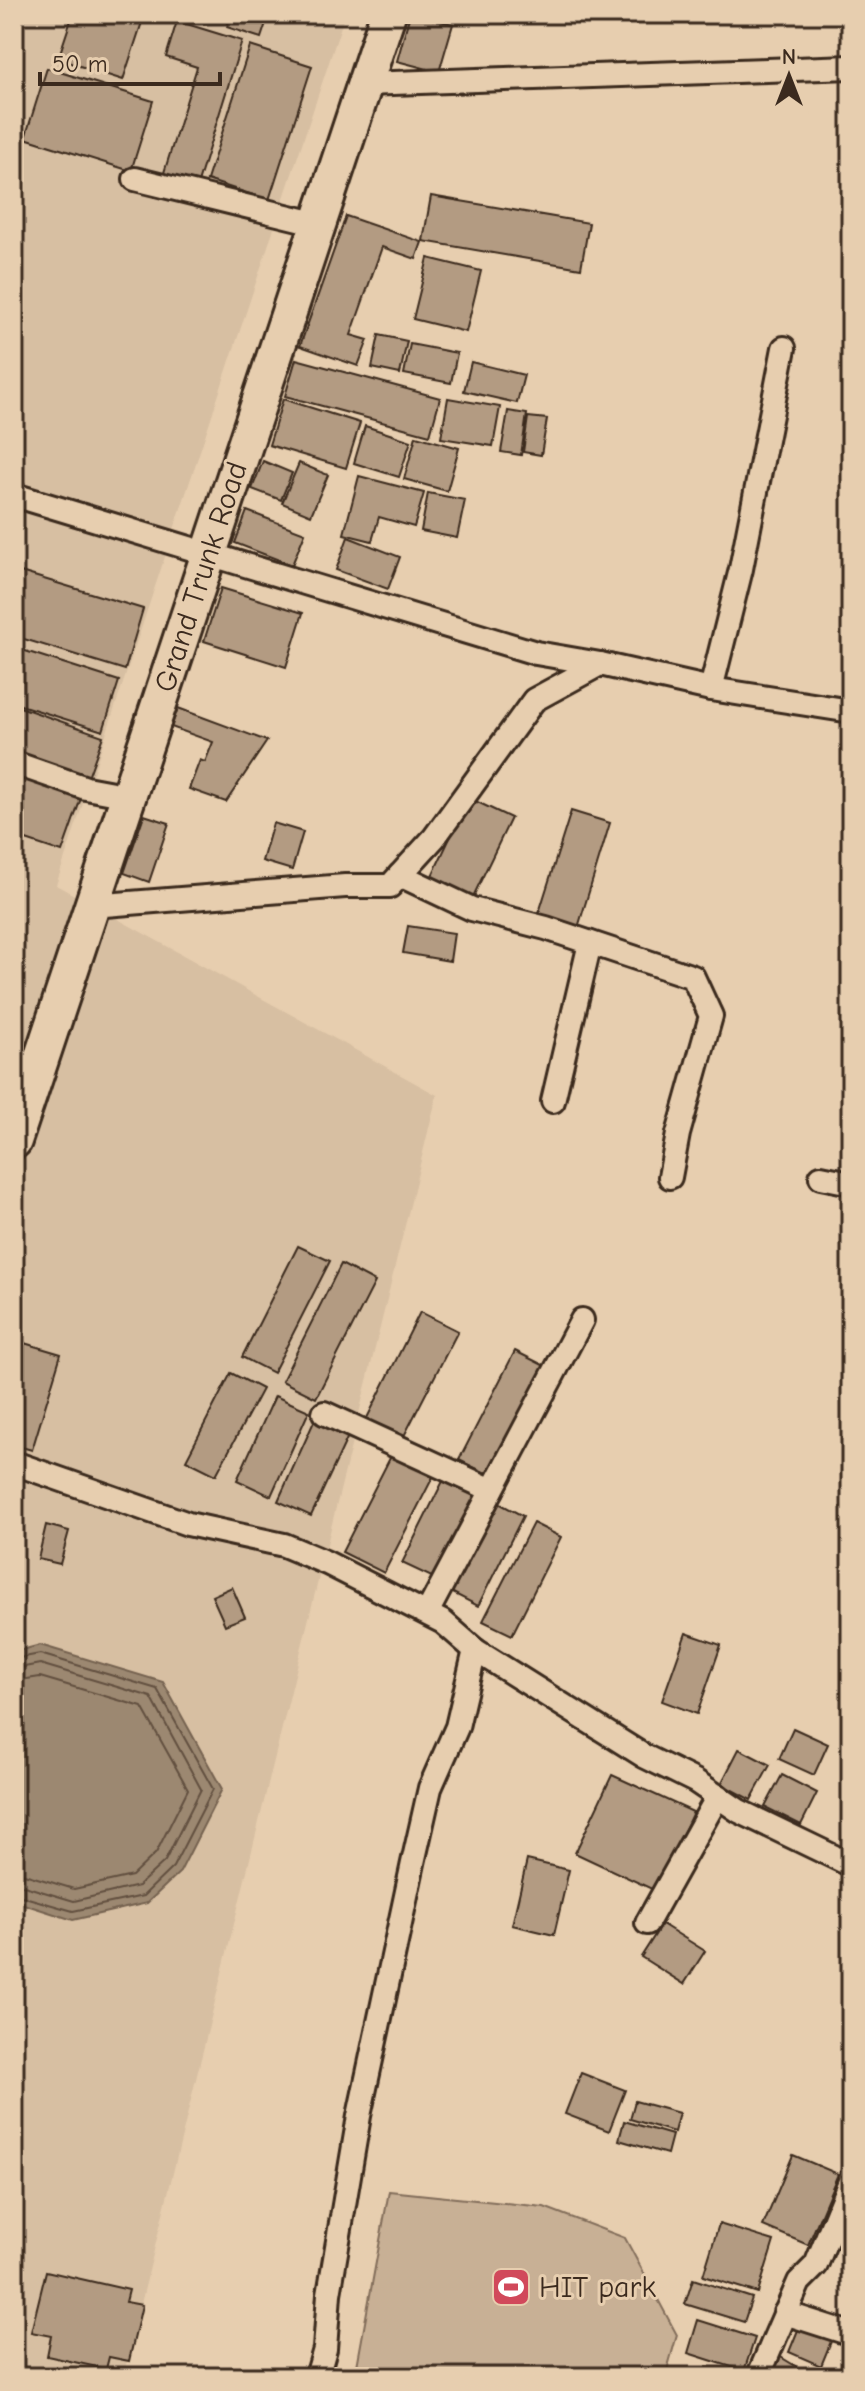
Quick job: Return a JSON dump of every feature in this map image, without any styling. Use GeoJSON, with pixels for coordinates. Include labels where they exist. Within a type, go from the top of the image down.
{"type":"FeatureCollection","features":[{"type":"Feature","properties":{"kind":"main road","name":"Grand Trunk Road"},"geometry":{"type":"LineString","coordinates":[[14,1141],[388,14]]}},
{"type":"Feature","properties":{"kind":"street"},"geometry":{"type":"LineString","coordinates":[[365,84],[851,67]]}},
{"type":"Feature","properties":{"kind":"street"},"geometry":{"type":"LineString","coordinates":[[135,179],[319,224]]}},
{"type":"Feature","properties":{"kind":"street"},"geometry":{"type":"LineString","coordinates":[[711,689],[741,569],[784,348]]}},
{"type":"Feature","properties":{"kind":"street"},"geometry":{"type":"LineString","coordinates":[[14,495],[536,653],[711,689],[851,711]]}},
{"type":"Feature","properties":{"kind":"street"},"geometry":{"type":"LineString","coordinates":[[92,906],[331,886],[390,886],[434,838],[534,700],[600,664]]}},
{"type":"Feature","properties":{"kind":"street"},"geometry":{"type":"LineString","coordinates":[[14,763],[86,788],[129,796]]}},
{"type":"Feature","properties":{"kind":"street"},"geometry":{"type":"LineString","coordinates":[[400,875],[472,909],[693,977],[711,1016],[678,1134],[670,1177]]}},
{"type":"Feature","properties":{"kind":"street"},"geometry":{"type":"LineString","coordinates":[[553,1101],[590,943]]}},
{"type":"Feature","properties":{"kind":"street"},"geometry":{"type":"LineString","coordinates":[[821,1177],[851,1183]]}},
{"type":"Feature","properties":{"kind":"street"},"geometry":{"type":"LineString","coordinates":[[427,1613],[582,1320]]}},
{"type":"Feature","properties":{"kind":"street"},"geometry":{"type":"LineString","coordinates":[[324,1413],[492,1490]]}},
{"type":"Feature","properties":{"kind":"street"},"geometry":{"type":"LineString","coordinates":[[14,1463],[188,1524],[284,1545],[427,1613],[443,1622],[475,1650],[582,1720],[718,1796],[739,1811],[851,1865]]}},
{"type":"Feature","properties":{"kind":"street"},"geometry":{"type":"LineString","coordinates":[[317,2377],[325,2349],[329,2294],[359,2116],[413,1863],[430,1788],[457,1727],[475,1650]]}},
{"type":"Feature","properties":{"kind":"street"},"geometry":{"type":"LineString","coordinates":[[647,1923],[718,1796]]}},
{"type":"Feature","properties":{"kind":"street"},"geometry":{"type":"LineString","coordinates":[[758,2377],[799,2282],[816,2265],[851,2179]]}},
{"type":"Feature","properties":{"kind":"street"},"geometry":{"type":"LineString","coordinates":[[785,2313],[851,2334]]}},
{"type":"Feature","properties":{"kind":"shaded area"},"geometry":{"type":"Polygon","coordinates":[[[14,14],[345,14],[56,885],[437,1095],[123,2377],[14,2377],[14,14]]]}},
{"type":"Feature","properties":{"kind":"shaded area","name":"HIT park"},"geometry":{"type":"Polygon","coordinates":[[[389,2191],[544,2207],[625,2238],[677,2335],[665,2377],[355,2377],[389,2191]]]}},
{"type":"Feature","properties":{"kind":"water"},"geometry":{"type":"Polygon","coordinates":[[[40,1645],[163,1682],[222,1789],[180,1872],[147,1903],[73,1920],[14,1901],[14,1652],[40,1645]]]}},
{"type":"Feature","properties":{"kind":"building"},"geometry":{"type":"Polygon","coordinates":[[[73,14],[144,16],[123,80],[58,59],[73,14]]]}},
{"type":"Feature","properties":{"kind":"building"},"geometry":{"type":"Polygon","coordinates":[[[231,14],[269,14],[261,38],[227,27],[231,14]]]}},
{"type":"Feature","properties":{"kind":"building"},"geometry":{"type":"Polygon","coordinates":[[[410,14],[453,24],[439,72],[397,61],[410,14]]]}},
{"type":"Feature","properties":{"kind":"building"},"geometry":{"type":"Polygon","coordinates":[[[177,21],[242,41],[197,186],[163,176],[197,67],[166,57],[177,21]]]}},
{"type":"Feature","properties":{"kind":"building"},"geometry":{"type":"Polygon","coordinates":[[[250,46],[312,66],[269,200],[207,180],[250,46]]]}},
{"type":"Feature","properties":{"kind":"building"},"geometry":{"type":"Polygon","coordinates":[[[47,68],[153,101],[131,171],[25,138],[47,68]]]}},
{"type":"Feature","properties":{"kind":"building"},"geometry":{"type":"Polygon","coordinates":[[[431,196],[589,223],[581,268],[423,241],[431,196]]]}},
{"type":"Feature","properties":{"kind":"building"},"geometry":{"type":"Polygon","coordinates":[[[346,216],[422,242],[416,259],[382,247],[351,335],[368,340],[358,366],[300,346],[346,216]]]}},
{"type":"Feature","properties":{"kind":"building"},"geometry":{"type":"Polygon","coordinates":[[[428,258],[481,271],[466,332],[413,319],[428,258]]]}},
{"type":"Feature","properties":{"kind":"building"},"geometry":{"type":"Polygon","coordinates":[[[379,335],[407,341],[400,374],[372,368],[379,335]]]}},
{"type":"Feature","properties":{"kind":"building"},"geometry":{"type":"Polygon","coordinates":[[[410,344],[457,353],[451,383],[404,374],[410,344]]]}},
{"type":"Feature","properties":{"kind":"building"},"geometry":{"type":"Polygon","coordinates":[[[296,359],[440,398],[430,435],[285,396],[296,359]]]}},
{"type":"Feature","properties":{"kind":"building"},"geometry":{"type":"Polygon","coordinates":[[[471,362],[524,375],[517,403],[464,391],[471,362]]]}},
{"type":"Feature","properties":{"kind":"building"},"geometry":{"type":"Polygon","coordinates":[[[448,398],[500,407],[493,446],[441,438],[448,398]]]}},
{"type":"Feature","properties":{"kind":"building"},"geometry":{"type":"Polygon","coordinates":[[[283,399],[360,423],[346,468],[269,445],[283,399]]]}},
{"type":"Feature","properties":{"kind":"building"},"geometry":{"type":"Polygon","coordinates":[[[508,411],[527,414],[521,455],[501,452],[508,411]]]}},
{"type":"Feature","properties":{"kind":"building"},"geometry":{"type":"Polygon","coordinates":[[[528,417],[547,419],[541,455],[523,452],[528,417]]]}},
{"type":"Feature","properties":{"kind":"building"},"geometry":{"type":"Polygon","coordinates":[[[365,426],[411,441],[399,477],[354,463],[365,426]]]}},
{"type":"Feature","properties":{"kind":"building"},"geometry":{"type":"Polygon","coordinates":[[[416,436],[459,448],[447,491],[404,479],[416,436]]]}},
{"type":"Feature","properties":{"kind":"building"},"geometry":{"type":"Polygon","coordinates":[[[263,461],[292,473],[281,500],[252,489],[263,461]]]}},
{"type":"Feature","properties":{"kind":"building"},"geometry":{"type":"Polygon","coordinates":[[[299,463],[328,475],[311,515],[282,503],[299,463]]]}},
{"type":"Feature","properties":{"kind":"building"},"geometry":{"type":"Polygon","coordinates":[[[359,476],[424,493],[414,527],[379,517],[372,541],[344,534],[359,476]]]}},
{"type":"Feature","properties":{"kind":"building"},"geometry":{"type":"Polygon","coordinates":[[[428,493],[465,500],[457,538],[421,531],[428,493]]]}},
{"type":"Feature","properties":{"kind":"building"},"geometry":{"type":"Polygon","coordinates":[[[247,511],[305,533],[292,565],[235,543],[247,511]]]}},
{"type":"Feature","properties":{"kind":"building"},"geometry":{"type":"Polygon","coordinates":[[[348,537],[400,557],[388,589],[336,570],[348,537]]]}},
{"type":"Feature","properties":{"kind":"building"},"geometry":{"type":"Polygon","coordinates":[[[14,570],[143,609],[125,670],[14,636],[14,570]]]}},
{"type":"Feature","properties":{"kind":"building"},"geometry":{"type":"Polygon","coordinates":[[[221,588],[303,613],[286,667],[204,641],[221,588]]]}},
{"type":"Feature","properties":{"kind":"building"},"geometry":{"type":"Polygon","coordinates":[[[19,649],[119,681],[103,731],[14,703],[14,666],[19,649]]]}},
{"type":"Feature","properties":{"kind":"building"},"geometry":{"type":"Polygon","coordinates":[[[14,705],[103,736],[86,783],[14,758],[14,705]]]}},
{"type":"Feature","properties":{"kind":"building"},"geometry":{"type":"Polygon","coordinates":[[[178,708],[267,741],[226,802],[189,789],[200,760],[205,762],[213,742],[171,727],[178,708]]]}},
{"type":"Feature","properties":{"kind":"building"},"geometry":{"type":"Polygon","coordinates":[[[14,775],[81,798],[62,852],[14,836],[14,775]]]}},
{"type":"Feature","properties":{"kind":"building"},"geometry":{"type":"Polygon","coordinates":[[[469,798],[511,818],[471,901],[429,882],[469,798]]]}},
{"type":"Feature","properties":{"kind":"building"},"geometry":{"type":"Polygon","coordinates":[[[571,811],[610,823],[577,931],[537,919],[571,811]]]}},
{"type":"Feature","properties":{"kind":"building"},"geometry":{"type":"Polygon","coordinates":[[[144,815],[169,823],[149,882],[124,873],[144,815]]]}},
{"type":"Feature","properties":{"kind":"building"},"geometry":{"type":"Polygon","coordinates":[[[273,823],[303,832],[292,870],[262,861],[273,823]]]}},
{"type":"Feature","properties":{"kind":"building"},"geometry":{"type":"Polygon","coordinates":[[[408,926],[454,933],[450,961],[403,953],[408,926]]]}},
{"type":"Feature","properties":{"kind":"building"},"geometry":{"type":"Polygon","coordinates":[[[298,1246],[330,1261],[273,1373],[242,1357],[298,1246]]]}},
{"type":"Feature","properties":{"kind":"building"},"geometry":{"type":"Polygon","coordinates":[[[341,1264],[375,1282],[316,1398],[282,1381],[341,1264]]]}},
{"type":"Feature","properties":{"kind":"building"},"geometry":{"type":"Polygon","coordinates":[[[420,1312],[458,1331],[403,1438],[366,1420],[420,1312]]]}},
{"type":"Feature","properties":{"kind":"building"},"geometry":{"type":"Polygon","coordinates":[[[14,1340],[61,1354],[32,1450],[14,1445],[14,1340]]]}},
{"type":"Feature","properties":{"kind":"building"},"geometry":{"type":"Polygon","coordinates":[[[515,1351],[545,1366],[489,1475],[459,1460],[515,1351]]]}},
{"type":"Feature","properties":{"kind":"building"},"geometry":{"type":"Polygon","coordinates":[[[231,1373],[262,1389],[216,1475],[186,1460],[231,1373]]]}},
{"type":"Feature","properties":{"kind":"building"},"geometry":{"type":"Polygon","coordinates":[[[275,1396],[309,1411],[271,1496],[237,1480],[275,1396]]]}},
{"type":"Feature","properties":{"kind":"building"},"geometry":{"type":"Polygon","coordinates":[[[316,1417],[350,1432],[311,1516],[278,1501],[316,1417]]]}},
{"type":"Feature","properties":{"kind":"building"},"geometry":{"type":"Polygon","coordinates":[[[392,1454],[434,1475],[384,1573],[342,1552],[392,1454]]]}},
{"type":"Feature","properties":{"kind":"building"},"geometry":{"type":"Polygon","coordinates":[[[444,1479],[480,1497],[438,1580],[402,1563],[444,1479]]]}},
{"type":"Feature","properties":{"kind":"building"},"geometry":{"type":"Polygon","coordinates":[[[495,1501],[523,1516],[478,1606],[449,1591],[495,1501]]]}},
{"type":"Feature","properties":{"kind":"building"},"geometry":{"type":"Polygon","coordinates":[[[533,1523],[561,1537],[512,1635],[483,1621],[533,1523]]]}},
{"type":"Feature","properties":{"kind":"building"},"geometry":{"type":"Polygon","coordinates":[[[46,1525],[69,1531],[60,1564],[38,1559],[46,1525]]]}},
{"type":"Feature","properties":{"kind":"building"},"geometry":{"type":"Polygon","coordinates":[[[232,1587],[245,1617],[225,1625],[212,1596],[232,1587]]]}},
{"type":"Feature","properties":{"kind":"building"},"geometry":{"type":"Polygon","coordinates":[[[686,1633],[721,1645],[697,1714],[662,1701],[686,1633]]]}},
{"type":"Feature","properties":{"kind":"building"},"geometry":{"type":"Polygon","coordinates":[[[793,1728],[828,1744],[814,1775],[779,1759],[793,1728]]]}},
{"type":"Feature","properties":{"kind":"building"},"geometry":{"type":"Polygon","coordinates":[[[739,1749],[770,1765],[751,1800],[721,1784],[739,1749]]]}},
{"type":"Feature","properties":{"kind":"building"},"geometry":{"type":"Polygon","coordinates":[[[612,1775],[693,1812],[656,1891],[575,1853],[612,1775]]]}},
{"type":"Feature","properties":{"kind":"building"},"geometry":{"type":"Polygon","coordinates":[[[782,1775],[817,1793],[801,1825],[765,1807],[782,1775]]]}},
{"type":"Feature","properties":{"kind":"building"},"geometry":{"type":"Polygon","coordinates":[[[527,1860],[569,1870],[554,1935],[512,1925],[527,1860]]]}},
{"type":"Feature","properties":{"kind":"building"},"geometry":{"type":"Polygon","coordinates":[[[662,1924],[705,1951],[684,1984],[641,1957],[662,1924]]]}},
{"type":"Feature","properties":{"kind":"building"},"geometry":{"type":"Polygon","coordinates":[[[581,2073],[625,2090],[609,2131],[565,2114],[581,2073]]]}},
{"type":"Feature","properties":{"kind":"building"},"geometry":{"type":"Polygon","coordinates":[[[635,2101],[679,2113],[674,2132],[630,2119],[635,2101]]]}},
{"type":"Feature","properties":{"kind":"building"},"geometry":{"type":"Polygon","coordinates":[[[624,2121],[672,2135],[667,2154],[619,2140],[624,2121]]]}},
{"type":"Feature","properties":{"kind":"building"},"geometry":{"type":"Polygon","coordinates":[[[793,2155],[838,2174],[808,2245],[763,2226],[793,2155]]]}},
{"type":"Feature","properties":{"kind":"building"},"geometry":{"type":"Polygon","coordinates":[[[719,2224],[774,2241],[758,2293],[703,2276],[719,2224]]]}},
{"type":"Feature","properties":{"kind":"building"},"geometry":{"type":"Polygon","coordinates":[[[46,2271],[129,2290],[126,2302],[142,2305],[129,2361],[109,2357],[106,2369],[47,2356],[51,2336],[31,2332],[46,2271]]]}},
{"type":"Feature","properties":{"kind":"building"},"geometry":{"type":"Polygon","coordinates":[[[693,2279],[752,2298],[744,2322],[685,2304],[693,2279]]]}},
{"type":"Feature","properties":{"kind":"building"},"geometry":{"type":"Polygon","coordinates":[[[698,2320],[755,2338],[744,2371],[688,2353],[698,2320]]]}},
{"type":"Feature","properties":{"kind":"building"},"geometry":{"type":"Polygon","coordinates":[[[800,2325],[832,2339],[821,2366],[789,2352],[800,2325]]]}},
{"type":"Feature","properties":{"kind":"building"},"geometry":{"type":"Polygon","coordinates":[[[779,2356],[802,2370],[798,2377],[766,2377],[779,2356]]]}},
{"type":"Feature","properties":{"kind":"place","name":"HIT park"},"geometry":{"type":"Point","coordinates":[511,2287]}}]}
